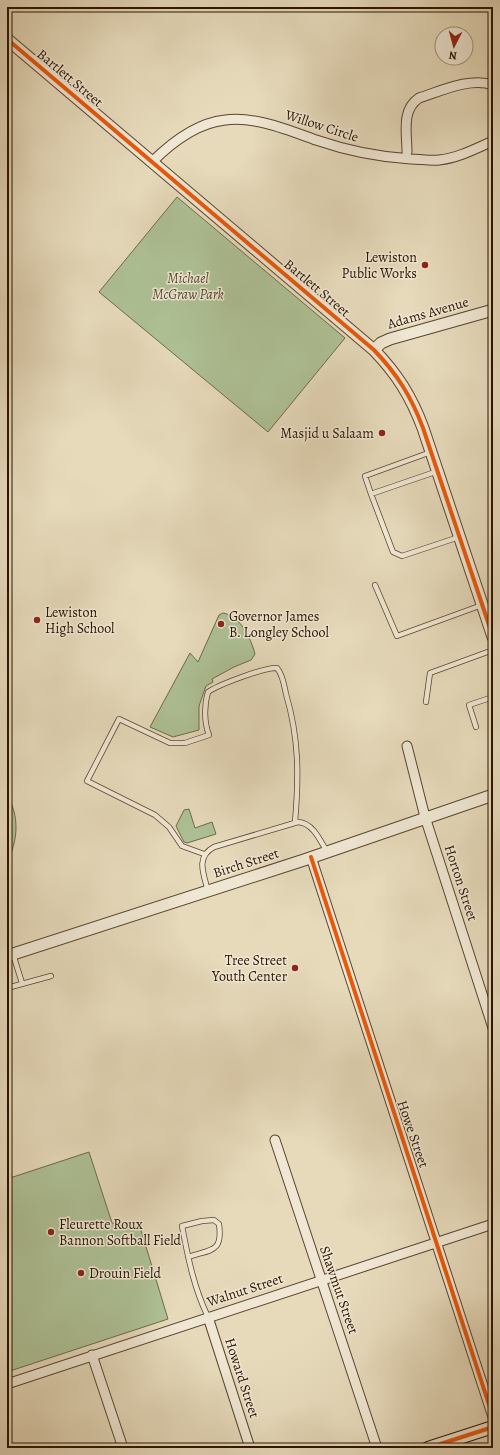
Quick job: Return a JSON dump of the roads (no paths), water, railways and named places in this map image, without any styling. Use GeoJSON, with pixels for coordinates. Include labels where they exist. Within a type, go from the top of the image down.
{"type":"FeatureCollection","features":[{"type":"Feature","properties":{"kind":"main road"},"geometry":{"type":"LineString","coordinates":[[428,1448],[493,1427]]}},
{"type":"Feature","properties":{"kind":"street","name":"Bartlett Street"},"geometry":{"type":"LineString","coordinates":[[7,39],[374,350],[400,380],[416,410],[438,471],[493,637]]}},
{"type":"Feature","properties":{"kind":"street"},"geometry":{"type":"LineString","coordinates":[[406,152],[406,118],[414,101],[419,98],[468,84],[479,83],[493,85]]}},
{"type":"Feature","properties":{"kind":"street","name":"Willow Circle"},"geometry":{"type":"LineString","coordinates":[[152,162],[166,148],[178,139],[216,121],[226,120],[242,120],[287,129],[345,149],[383,157],[438,160],[466,153],[493,140]]}},
{"type":"Feature","properties":{"kind":"street","name":"Adams Avenue"},"geometry":{"type":"LineString","coordinates":[[374,350],[381,343],[390,339],[493,310]]}},
{"type":"Feature","properties":{"kind":"street","name":"Horton Street"},"geometry":{"type":"LineString","coordinates":[[407,746],[425,817],[493,1028]]}},
{"type":"Feature","properties":{"kind":"street","name":"Birch Street"},"geometry":{"type":"LineString","coordinates":[[10,955],[312,857],[425,817],[493,795]]}},
{"type":"Feature","properties":{"kind":"street","name":"Howe Street"},"geometry":{"type":"LineString","coordinates":[[312,857],[493,1417]]}},
{"type":"Feature","properties":{"kind":"street","name":"Shawmut Street"},"geometry":{"type":"LineString","coordinates":[[275,1140],[377,1448]]}},
{"type":"Feature","properties":{"kind":"street","name":"Walnut Street"},"geometry":{"type":"LineString","coordinates":[[7,1384],[437,1242],[492,1226]]}},
{"type":"Feature","properties":{"kind":"street","name":"Howard Street"},"geometry":{"type":"LineString","coordinates":[[208,1317],[250,1448]]}},
{"type":"Feature","properties":{"kind":"street"},"geometry":{"type":"LineString","coordinates":[[92,1355],[123,1448]]}},
{"type":"Feature","properties":{"kind":"lane"},"geometry":{"type":"LineString","coordinates":[[431,452],[365,476],[393,552],[402,556],[459,537]]}},
{"type":"Feature","properties":{"kind":"lane"},"geometry":{"type":"LineString","coordinates":[[371,494],[438,471]]}},
{"type":"Feature","properties":{"kind":"lane"},"geometry":{"type":"LineString","coordinates":[[376,585],[397,636],[482,605]]}},
{"type":"Feature","properties":{"kind":"lane"},"geometry":{"type":"LineString","coordinates":[[426,702],[430,673],[493,650]]}},
{"type":"Feature","properties":{"kind":"lane"},"geometry":{"type":"LineString","coordinates":[[204,854],[182,846],[169,827],[155,815],[87,781],[119,719],[170,743],[177,744],[197,739],[209,735],[206,720],[208,692],[268,669],[276,668],[280,672],[283,681],[295,730],[298,778],[295,822]]}},
{"type":"Feature","properties":{"kind":"lane"},"geometry":{"type":"LineString","coordinates":[[476,727],[469,705],[493,697]]}},
{"type":"Feature","properties":{"kind":"lane"},"geometry":{"type":"LineString","coordinates":[[208,891],[202,865],[204,854],[214,847],[295,822],[302,822],[311,828],[327,852]]}},
{"type":"Feature","properties":{"kind":"lane"},"geometry":{"type":"LineString","coordinates":[[10,955],[22,983]]}},
{"type":"Feature","properties":{"kind":"lane"},"geometry":{"type":"LineString","coordinates":[[7,988],[51,976]]}},
{"type":"Feature","properties":{"kind":"lane"},"geometry":{"type":"LineString","coordinates":[[188,1257],[216,1248],[220,1242],[219,1224],[214,1220],[208,1220],[182,1226],[188,1257],[198,1297],[208,1317]]}},
{"type":"Feature","properties":{"kind":"place","name":"Lewiston Public Works"},"geometry":{"type":"Point","coordinates":[425,265]}},
{"type":"Feature","properties":{"kind":"place","name":"Masjid u Salaam"},"geometry":{"type":"Point","coordinates":[382,433]}},
{"type":"Feature","properties":{"kind":"place","name":"Lewiston High School"},"geometry":{"type":"Point","coordinates":[37,620]}},
{"type":"Feature","properties":{"kind":"place","name":"Governor James B. Longley School"},"geometry":{"type":"Point","coordinates":[221,624]}},
{"type":"Feature","properties":{"kind":"place","name":"Tree Street Youth Center"},"geometry":{"type":"Point","coordinates":[295,968]}},
{"type":"Feature","properties":{"kind":"place","name":"Fleurette Roux Bannon Softball Field"},"geometry":{"type":"Point","coordinates":[51,1232]}},
{"type":"Feature","properties":{"kind":"place","name":"Drouin Field"},"geometry":{"type":"Point","coordinates":[81,1273]}},
{"type":"Feature","properties":{"kind":"park label","name":"Michael McGraw Park"},"geometry":{"type":"Point","coordinates":[188,286]}}]}
